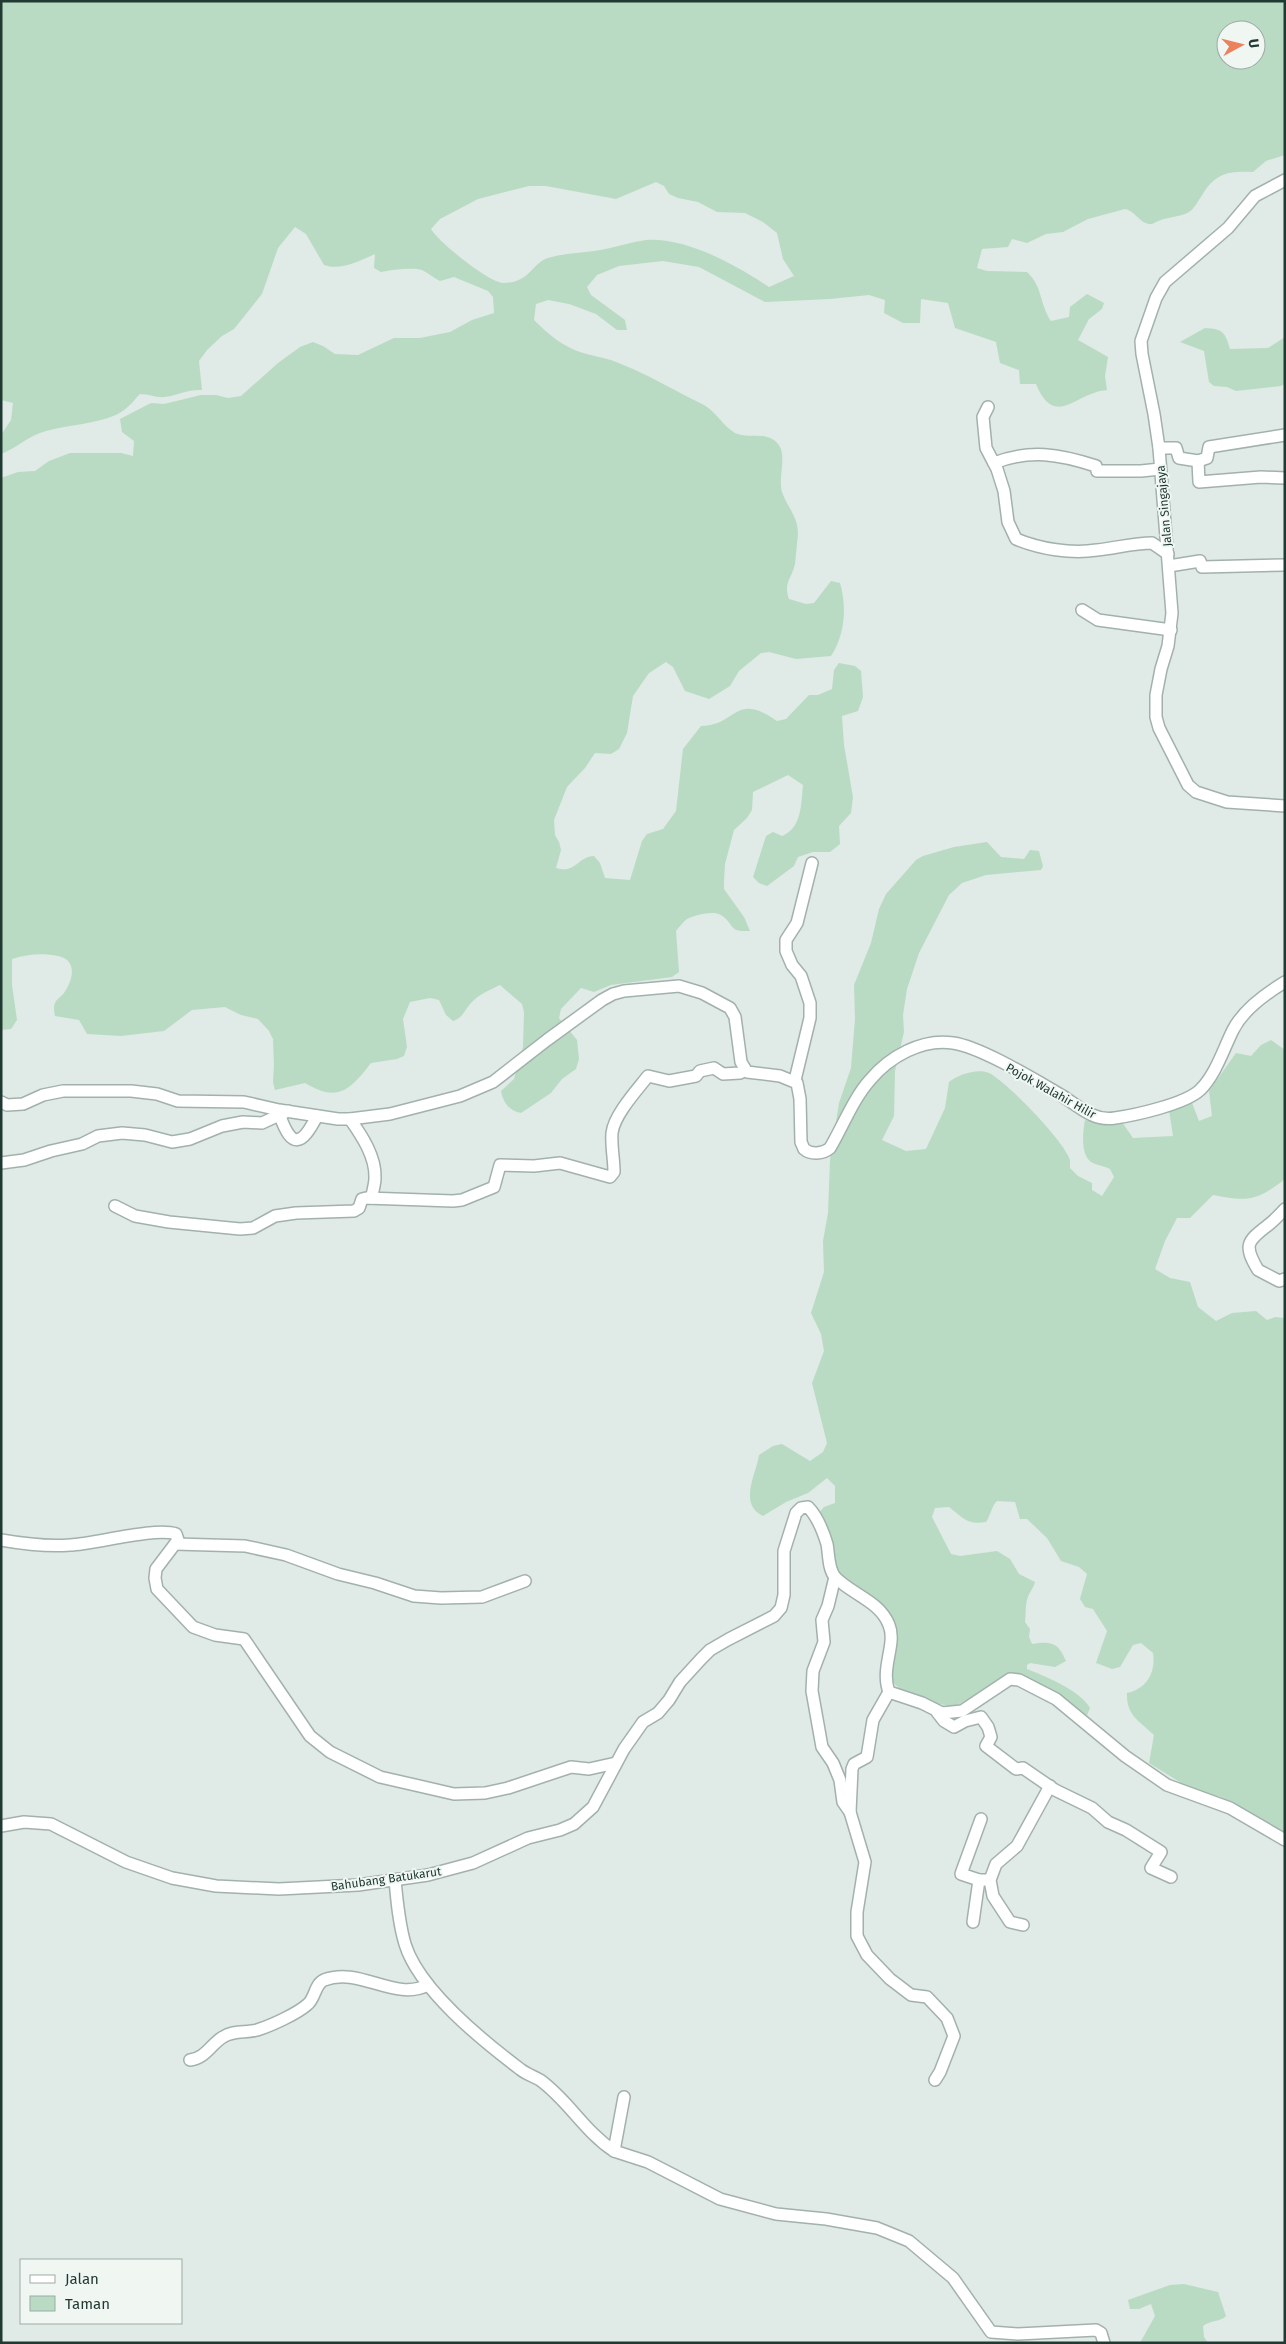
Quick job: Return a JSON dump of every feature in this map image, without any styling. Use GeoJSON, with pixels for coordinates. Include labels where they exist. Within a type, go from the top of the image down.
{"type":"FeatureCollection","features":[{"type":"Feature","properties":{"kind":"street","name":"Jalan Singajaya"},"geometry":{"type":"LineString","coordinates":[[1285,180],[1255,196],[1228,228],[1166,282],[1156,298],[1141,341],[1158,448],[1172,612],[1171,630],[1156,695],[1156,717],[1159,728],[1188,785],[1196,792],[1227,802],[1285,806]]}},
{"type":"Feature","properties":{"kind":"street"},"geometry":{"type":"LineString","coordinates":[[988,407],[983,418],[986,448],[994,463],[1004,491],[1010,531],[1016,539],[1031,545],[1059,550],[1095,550],[1152,543],[1168,560],[1200,561],[1202,567],[1285,564]]}},
{"type":"Feature","properties":{"kind":"street"},"geometry":{"type":"LineString","coordinates":[[1158,448],[1176,448],[1179,458],[1198,461],[1207,458],[1209,447],[1285,435]]}},
{"type":"Feature","properties":{"kind":"street"},"geometry":{"type":"LineString","coordinates":[[994,463],[1024,455],[1055,454],[1096,466],[1097,471],[1141,471],[1160,468]]}},
{"type":"Feature","properties":{"kind":"street"},"geometry":{"type":"LineString","coordinates":[[1198,461],[1199,482],[1285,478]]}},
{"type":"Feature","properties":{"kind":"street"},"geometry":{"type":"LineString","coordinates":[[1082,610],[1098,620],[1171,630]]}},
{"type":"Feature","properties":{"kind":"street"},"geometry":{"type":"LineString","coordinates":[[1,1102],[7,1105],[23,1104],[43,1095],[62,1091],[131,1091],[157,1094],[178,1101],[244,1102],[284,1113],[350,1119],[390,1114],[460,1096],[493,1082],[602,1000],[624,991],[679,986],[702,993],[730,1008],[735,1017],[741,1062],[745,1070],[755,1074],[780,1076],[795,1080],[810,1018],[810,1002],[801,976],[792,965],[786,951],[786,940],[797,923],[812,863]]}},
{"type":"Feature","properties":{"kind":"street","name":"Pojok Walahir Hilir"},"geometry":{"type":"LineString","coordinates":[[795,1080],[800,1099],[802,1142],[804,1149],[812,1153],[825,1152],[830,1148],[864,1088],[885,1063],[908,1051],[939,1042],[966,1046],[1037,1081],[1100,1119],[1116,1118],[1187,1098],[1204,1085],[1216,1066],[1234,1028],[1258,1000],[1285,982]]}},
{"type":"Feature","properties":{"kind":"street"},"geometry":{"type":"LineString","coordinates":[[115,1206],[135,1216],[169,1222],[253,1228],[275,1216],[296,1213],[354,1211],[359,1208],[362,1199],[462,1200],[494,1187],[500,1165],[534,1166],[560,1162],[610,1177],[614,1172],[611,1148],[614,1127],[639,1085],[648,1076],[669,1081],[696,1076],[700,1071],[708,1069],[716,1069],[722,1074],[740,1073],[745,1070]]}},
{"type":"Feature","properties":{"kind":"street"},"geometry":{"type":"LineString","coordinates":[[284,1113],[286,1133],[293,1138],[303,1138],[306,1136],[317,1116]]}},
{"type":"Feature","properties":{"kind":"street"},"geometry":{"type":"LineString","coordinates":[[1,1163],[24,1160],[82,1144],[98,1136],[122,1133],[145,1135],[172,1142],[190,1139],[222,1126],[262,1123],[284,1113]]}},
{"type":"Feature","properties":{"kind":"street"},"geometry":{"type":"LineString","coordinates":[[350,1119],[366,1143],[372,1160],[375,1180],[372,1198]]}},
{"type":"Feature","properties":{"kind":"street"},"geometry":{"type":"LineString","coordinates":[[1285,1209],[1268,1226],[1252,1237],[1249,1246],[1258,1270],[1279,1281],[1285,1278]]}},
{"type":"Feature","properties":{"kind":"street","name":"Bahubang Batukarut"},"geometry":{"type":"LineString","coordinates":[[1,1826],[24,1822],[51,1824],[126,1862],[192,1882],[279,1890],[308,1889],[394,1880],[428,1875],[473,1863],[528,1838],[574,1824],[585,1817],[596,1803],[616,1763],[643,1722],[658,1713],[680,1682],[710,1650],[742,1631],[774,1616],[781,1608],[784,1595],[784,1551],[796,1513],[801,1508],[808,1507],[813,1513],[826,1543],[832,1572],[835,1577]]}},
{"type":"Feature","properties":{"kind":"street"},"geometry":{"type":"LineString","coordinates":[[1,1540],[35,1545],[69,1546],[166,1533],[176,1534],[178,1540],[156,1569],[155,1585],[160,1593],[193,1627],[215,1635],[244,1639],[310,1736],[330,1752],[380,1777],[464,1794],[495,1792],[571,1767],[589,1769],[616,1763]]}},
{"type":"Feature","properties":{"kind":"street"},"geometry":{"type":"LineString","coordinates":[[175,1544],[244,1546],[286,1556],[338,1574],[375,1583],[414,1596],[441,1598],[482,1597],[525,1581]]}},
{"type":"Feature","properties":{"kind":"street"},"geometry":{"type":"LineString","coordinates":[[850,1812],[852,1769],[854,1764],[867,1757],[873,1720],[889,1692],[884,1675],[890,1648],[890,1626],[883,1614],[867,1599],[835,1577],[828,1606],[822,1620],[824,1642],[814,1672],[812,1691],[822,1747],[833,1763],[840,1780],[843,1802],[850,1812],[865,1862],[857,1912],[856,1936],[867,1955],[890,1979],[911,1995],[927,1997],[948,2018],[954,2036],[935,2080]]}},
{"type":"Feature","properties":{"kind":"street"},"geometry":{"type":"LineString","coordinates":[[889,1692],[922,1703],[937,1712],[946,1714],[962,1711],[1010,1679],[1019,1680],[1056,1699],[1125,1756],[1168,1786],[1230,1808],[1285,1840]]}},
{"type":"Feature","properties":{"kind":"street"},"geometry":{"type":"LineString","coordinates":[[937,1712],[944,1721],[954,1727],[965,1721],[981,1718],[988,1727],[991,1737],[986,1746],[1016,1769],[1024,1768],[1050,1786],[1092,1808],[1108,1822],[1126,1830],[1161,1852],[1152,1868],[1171,1877]]}},
{"type":"Feature","properties":{"kind":"street"},"geometry":{"type":"LineString","coordinates":[[972,1922],[985,1880],[996,1864],[1017,1846],[1050,1786]]}},
{"type":"Feature","properties":{"kind":"street"},"geometry":{"type":"LineString","coordinates":[[981,1819],[961,1874],[985,1880],[1010,1922],[1024,1925]]}},
{"type":"Feature","properties":{"kind":"street"},"geometry":{"type":"LineString","coordinates":[[394,1880],[398,1913],[405,1945],[428,1985],[470,2028],[521,2070],[540,2080],[591,2134],[614,2151],[648,2162],[720,2199],[776,2214],[826,2219],[877,2228],[909,2241],[953,2278],[991,2332],[1018,2334],[1096,2330],[1100,2333],[1104,2343]]}},
{"type":"Feature","properties":{"kind":"street"},"geometry":{"type":"LineString","coordinates":[[190,2060],[198,2058],[209,2051],[224,2036],[256,2030],[298,2011],[308,2004],[318,1986],[327,1979],[354,1978],[398,1990],[409,1991],[418,1990],[428,1985]]}},
{"type":"Feature","properties":{"kind":"street"},"geometry":{"type":"LineString","coordinates":[[614,2151],[624,2097]]}},
{"type":"Feature","properties":{"kind":"green space"},"geometry":{"type":"Polygon","coordinates":[[[1,1],[1285,1],[1285,155],[1266,161],[1253,172],[1229,173],[1217,178],[1189,212],[1152,224],[1144,222],[1125,209],[1088,219],[1063,232],[1046,234],[1027,243],[1012,239],[1008,247],[982,249],[977,268],[987,271],[1027,272],[1036,283],[1044,308],[1051,321],[1069,317],[1070,307],[1087,294],[1104,303],[1102,309],[1089,319],[1078,340],[1108,357],[1105,376],[1107,390],[1096,392],[1067,405],[1059,407],[1051,405],[1043,398],[1036,384],[1020,384],[1019,370],[1000,363],[996,342],[955,328],[948,303],[921,299],[920,323],[903,323],[884,313],[885,300],[869,295],[765,302],[699,267],[663,261],[619,266],[597,275],[587,287],[591,295],[625,320],[627,330],[617,330],[596,314],[569,304],[548,300],[536,304],[534,320],[561,343],[584,353],[616,362],[660,382],[704,405],[735,433],[771,438],[776,442],[782,452],[782,492],[798,528],[795,564],[787,585],[789,599],[806,604],[814,603],[831,581],[840,583],[844,602],[842,630],[831,656],[796,659],[769,652],[761,653],[739,671],[730,686],[709,699],[685,691],[673,667],[666,662],[649,673],[633,696],[627,733],[619,749],[611,754],[595,753],[585,768],[567,787],[554,820],[555,835],[561,850],[556,868],[568,869],[588,857],[594,856],[600,863],[605,878],[630,880],[642,841],[647,834],[663,829],[676,811],[683,749],[701,726],[713,725],[744,709],[752,709],[763,713],[777,721],[786,719],[809,695],[818,695],[832,689],[834,670],[839,663],[855,666],[861,671],[863,697],[858,711],[842,716],[844,745],[853,797],[851,813],[839,826],[840,844],[830,852],[813,852],[798,857],[794,866],[767,886],[759,883],[753,877],[766,836],[773,832],[782,836],[793,827],[801,807],[803,785],[788,775],[753,792],[752,810],[747,818],[734,830],[725,864],[724,881],[724,889],[744,917],[750,931],[735,929],[726,919],[718,914],[709,913],[694,916],[687,919],[676,931],[679,972],[672,977],[611,985],[594,992],[581,988],[561,1009],[559,1018],[577,1040],[579,1059],[576,1069],[562,1079],[551,1093],[521,1113],[507,1105],[501,1091],[514,1079],[523,1047],[524,1012],[522,1004],[500,985],[478,997],[462,1015],[453,1021],[446,1015],[439,1000],[430,998],[410,1002],[403,1019],[407,1047],[404,1056],[371,1063],[350,1086],[335,1093],[316,1089],[305,1083],[275,1090],[273,1082],[273,1039],[269,1031],[258,1019],[241,1015],[225,1007],[192,1010],[164,1031],[121,1036],[87,1034],[79,1020],[55,1016],[55,1003],[67,988],[72,971],[69,962],[58,956],[35,954],[12,959],[12,985],[17,1020],[11,1029],[1,1030],[1,478],[18,472],[35,471],[49,461],[70,453],[121,453],[133,456],[134,441],[122,432],[120,419],[151,403],[164,404],[201,395],[216,395],[228,398],[241,396],[278,363],[300,347],[313,342],[335,354],[358,355],[394,338],[420,338],[450,332],[472,320],[494,313],[493,297],[488,291],[454,277],[440,281],[422,270],[413,269],[381,272],[374,268],[375,254],[343,266],[330,267],[324,265],[306,234],[295,227],[278,248],[262,294],[234,329],[222,336],[207,350],[199,361],[202,390],[188,391],[165,397],[140,394],[124,410],[108,418],[40,433],[1,454],[1,435],[11,420],[13,403],[1,400],[1,1]],[[656,182],[616,199],[546,186],[529,186],[478,199],[440,219],[431,229],[443,243],[465,261],[487,276],[503,283],[519,280],[548,258],[601,250],[646,240],[677,243],[710,254],[769,287],[794,276],[783,259],[777,233],[763,222],[745,213],[717,212],[698,202],[678,198],[669,194],[664,186],[656,182]]]}},
{"type":"Feature","properties":{"kind":"green space"},"geometry":{"type":"Polygon","coordinates":[[[1205,328],[1216,329],[1222,332],[1227,339],[1230,349],[1268,348],[1285,337],[1285,384],[1236,391],[1227,387],[1214,386],[1209,382],[1204,351],[1180,342],[1205,328]]]}},
{"type":"Feature","properties":{"kind":"green space"},"geometry":{"type":"Polygon","coordinates":[[[987,842],[1001,857],[1024,859],[1030,850],[1039,851],[1043,866],[1041,870],[986,875],[962,883],[949,895],[919,953],[907,989],[903,1015],[904,1032],[895,1071],[894,1116],[882,1140],[906,1151],[926,1149],[945,1108],[949,1082],[968,1073],[979,1071],[989,1073],[1008,1087],[1047,1127],[1066,1151],[1070,1160],[1070,1168],[1078,1176],[1092,1183],[1092,1190],[1102,1196],[1114,1177],[1110,1169],[1091,1162],[1085,1154],[1083,1142],[1085,1120],[1093,1122],[1122,1122],[1133,1138],[1173,1136],[1169,1110],[1192,1103],[1199,1121],[1212,1116],[1209,1091],[1236,1053],[1251,1056],[1261,1045],[1271,1040],[1285,1050],[1285,1179],[1267,1192],[1252,1198],[1235,1199],[1213,1195],[1190,1218],[1177,1218],[1165,1241],[1155,1269],[1170,1278],[1190,1282],[1198,1307],[1216,1321],[1232,1313],[1256,1311],[1267,1320],[1275,1317],[1285,1318],[1285,1837],[1221,1797],[1191,1789],[1149,1763],[1154,1735],[1134,1717],[1127,1701],[1127,1693],[1140,1688],[1149,1679],[1153,1667],[1153,1653],[1141,1643],[1133,1645],[1120,1667],[1112,1669],[1096,1663],[1107,1631],[1093,1609],[1085,1607],[1080,1599],[1087,1574],[1079,1567],[1061,1561],[1047,1538],[1027,1519],[1020,1519],[1015,1502],[997,1501],[986,1522],[970,1521],[949,1507],[935,1508],[932,1517],[951,1554],[960,1556],[997,1551],[1010,1559],[1019,1574],[1035,1582],[1026,1606],[1025,1622],[1030,1629],[1029,1637],[1032,1644],[1049,1643],[1057,1646],[1066,1661],[1055,1667],[1030,1663],[1027,1665],[1027,1669],[1062,1685],[1079,1696],[1090,1708],[1086,1718],[1014,1676],[953,1707],[920,1699],[905,1692],[893,1682],[891,1673],[894,1637],[874,1601],[839,1573],[818,1514],[824,1507],[835,1503],[835,1486],[827,1478],[808,1493],[786,1502],[763,1516],[751,1504],[750,1489],[759,1455],[773,1446],[782,1444],[810,1461],[823,1452],[827,1443],[812,1383],[824,1351],[821,1334],[811,1313],[824,1272],[823,1241],[828,1213],[830,1160],[839,1103],[851,1068],[855,1019],[854,985],[871,943],[879,909],[886,894],[916,860],[923,856],[954,847],[987,842]]]}},
{"type":"Feature","properties":{"kind":"green space"},"geometry":{"type":"Polygon","coordinates":[[[1184,2284],[1218,2292],[1226,2316],[1203,2326],[1204,2337],[1208,2343],[1140,2343],[1155,2316],[1151,2304],[1139,2309],[1130,2309],[1128,2300],[1170,2285],[1184,2284]]]}}]}
